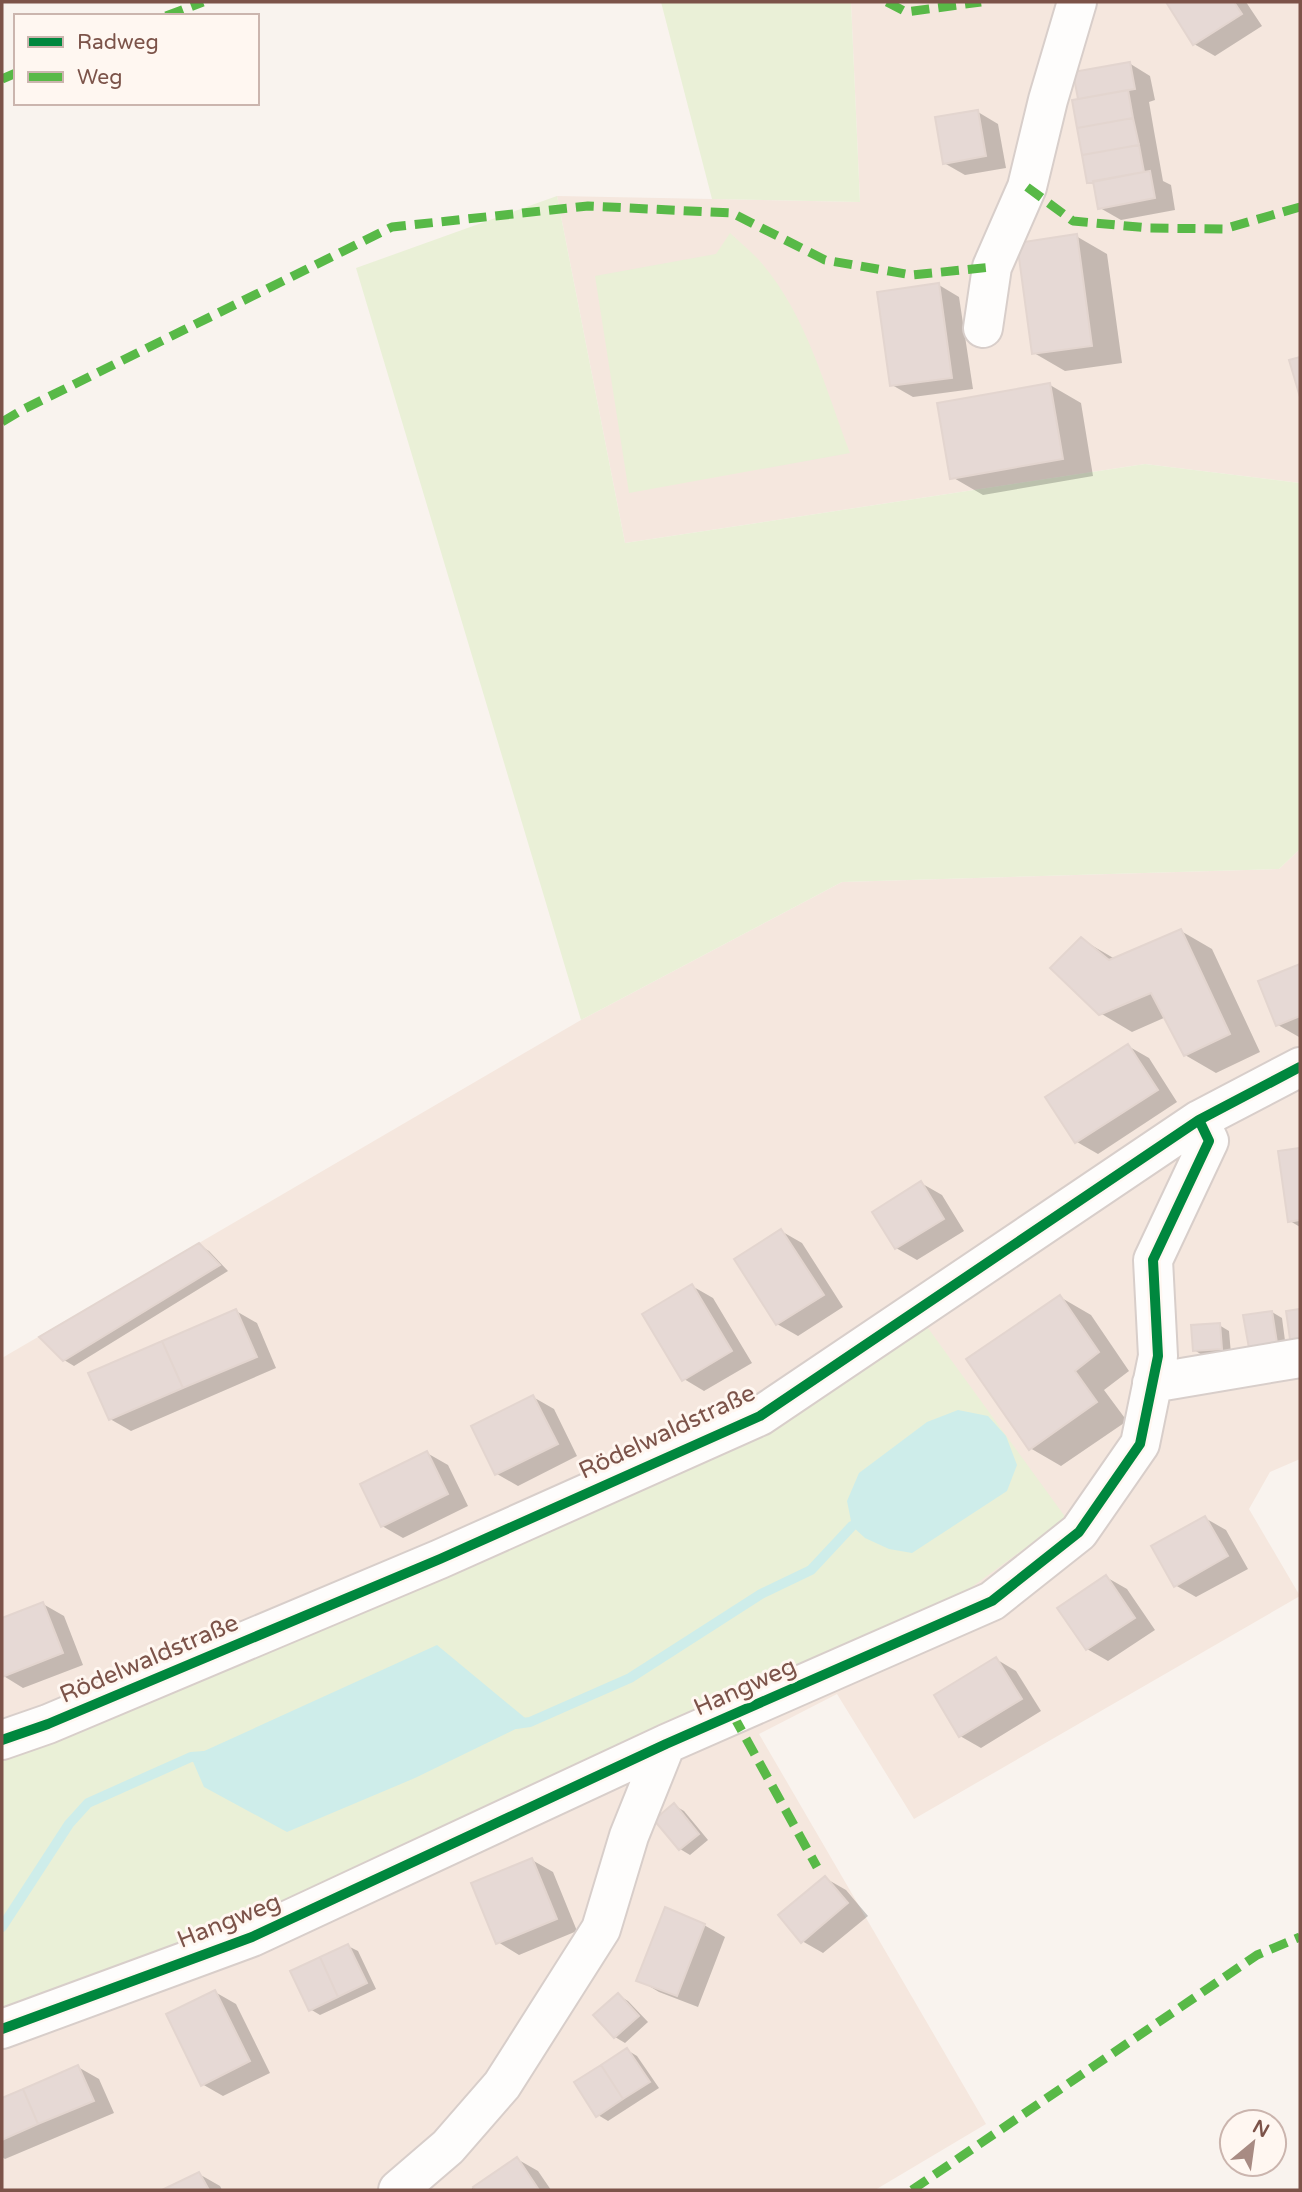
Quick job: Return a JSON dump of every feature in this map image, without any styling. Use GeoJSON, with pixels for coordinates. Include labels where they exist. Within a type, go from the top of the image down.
{"type":"FeatureCollection","features":[{"type":"Feature","properties":{"kind":"street"},"geometry":{"type":"LineString","coordinates":[[983,328],[992,267],[1027,187],[1048,100],[1077,2]]}},
{"type":"Feature","properties":{"kind":"street","name":"Rödelwaldstraße"},"geometry":{"type":"LineString","coordinates":[[2,1740],[48,1724],[440,1559],[760,1416],[1199,1120],[1300,1067]]}},
{"type":"Feature","properties":{"kind":"street","name":"Hangweg"},"geometry":{"type":"LineString","coordinates":[[2,2029],[252,1937],[666,1744],[992,1601],[1079,1532],[1140,1444],[1158,1356],[1153,1260],[1209,1141],[1199,1120]]}},
{"type":"Feature","properties":{"kind":"street"},"geometry":{"type":"LineString","coordinates":[[1152,1383],[1300,1358]]}},
{"type":"Feature","properties":{"kind":"street"},"geometry":{"type":"LineString","coordinates":[[398,2190],[449,2147],[502,2085],[601,1929],[629,1836],[666,1744]]}},
{"type":"Feature","properties":{"kind":"shaded area"},"geometry":{"type":"Polygon","coordinates":[[[851,2],[1300,2],[1300,483],[1145,464],[625,543],[557,196],[860,202],[851,2]]]}},
{"type":"Feature","properties":{"kind":"shaded area"},"geometry":{"type":"Polygon","coordinates":[[[1300,849],[1300,1459],[1270,1472],[1249,1509],[1300,1596],[914,1819],[837,1694],[759,1734],[986,2124],[875,2190],[2,2190],[2,1358],[581,1020],[842,882],[1279,869],[1300,849]]]}},
{"type":"Feature","properties":{"kind":"green space"},"geometry":{"type":"Polygon","coordinates":[[[661,2],[851,2],[860,202],[712,199],[661,2]]]}},
{"type":"Feature","properties":{"kind":"green space"},"geometry":{"type":"Polygon","coordinates":[[[557,196],[625,543],[1145,464],[1300,483],[1300,849],[1279,869],[842,882],[581,1020],[356,268],[557,196]]]}},
{"type":"Feature","properties":{"kind":"green space"},"geometry":{"type":"Polygon","coordinates":[[[730,233],[758,259],[789,303],[813,352],[850,453],[629,493],[595,276],[716,254],[730,233]]]}},
{"type":"Feature","properties":{"kind":"green space"},"geometry":{"type":"Polygon","coordinates":[[[925,1324],[1066,1518],[965,1592],[183,1945],[2,2015],[2,1749],[925,1324]]]}},
{"type":"Feature","properties":{"kind":"water"},"geometry":{"type":"Polygon","coordinates":[[[958,1410],[988,1416],[1006,1436],[1017,1465],[1007,1491],[912,1553],[889,1549],[865,1538],[852,1526],[847,1501],[859,1473],[927,1422],[958,1410]]]}},
{"type":"Feature","properties":{"kind":"water"},"geometry":{"type":"Polygon","coordinates":[[[437,1645],[530,1722],[415,1778],[287,1832],[204,1787],[191,1757],[437,1645]]]}},
{"type":"Feature","properties":{"kind":"building"},"geometry":{"type":"Polygon","coordinates":[[[1166,2],[1234,2],[1242,14],[1193,45],[1166,2]]]}},
{"type":"Feature","properties":{"kind":"building"},"geometry":{"type":"Polygon","coordinates":[[[1130,62],[1135,89],[1078,99],[1073,72],[1130,62]]]}},
{"type":"Feature","properties":{"kind":"building"},"geometry":{"type":"Polygon","coordinates":[[[1128,90],[1133,118],[1077,128],[1072,100],[1128,90]]]}},
{"type":"Feature","properties":{"kind":"building"},"geometry":{"type":"Polygon","coordinates":[[[978,110],[986,156],[943,164],[935,117],[978,110]]]}},
{"type":"Feature","properties":{"kind":"building"},"geometry":{"type":"Polygon","coordinates":[[[1133,118],[1139,145],[1082,155],[1077,128],[1133,118]]]}},
{"type":"Feature","properties":{"kind":"building"},"geometry":{"type":"Polygon","coordinates":[[[1139,145],[1144,172],[1087,183],[1082,155],[1139,145]]]}},
{"type":"Feature","properties":{"kind":"building"},"geometry":{"type":"Polygon","coordinates":[[[1150,171],[1155,198],[1098,209],[1093,181],[1150,171]]]}},
{"type":"Feature","properties":{"kind":"building"},"geometry":{"type":"Polygon","coordinates":[[[1077,234],[1092,346],[1032,354],[1017,243],[1077,234]]]}},
{"type":"Feature","properties":{"kind":"building"},"geometry":{"type":"Polygon","coordinates":[[[939,283],[952,378],[890,386],[877,292],[939,283]]]}},
{"type":"Feature","properties":{"kind":"building"},"geometry":{"type":"Polygon","coordinates":[[[1300,357],[1300,397],[1289,360],[1300,357]]]}},
{"type":"Feature","properties":{"kind":"building"},"geometry":{"type":"Polygon","coordinates":[[[1050,383],[1063,459],[950,479],[937,403],[1050,383]]]}},
{"type":"Feature","properties":{"kind":"building"},"geometry":{"type":"Polygon","coordinates":[[[1181,929],[1230,1034],[1184,1056],[1151,993],[1099,1015],[1050,968],[1081,937],[1109,960],[1181,929]]]}},
{"type":"Feature","properties":{"kind":"building"},"geometry":{"type":"Polygon","coordinates":[[[1300,964],[1300,1016],[1276,1026],[1258,981],[1300,964]]]}},
{"type":"Feature","properties":{"kind":"building"},"geometry":{"type":"Polygon","coordinates":[[[1128,1044],[1158,1090],[1075,1143],[1045,1097],[1128,1044]]]}},
{"type":"Feature","properties":{"kind":"building"},"geometry":{"type":"Polygon","coordinates":[[[1300,1148],[1300,1220],[1288,1222],[1278,1151],[1300,1148]]]}},
{"type":"Feature","properties":{"kind":"building"},"geometry":{"type":"Polygon","coordinates":[[[921,1181],[944,1219],[895,1249],[872,1212],[921,1181]]]}},
{"type":"Feature","properties":{"kind":"building"},"geometry":{"type":"Polygon","coordinates":[[[781,1229],[824,1295],[776,1325],[734,1259],[781,1229]]]}},
{"type":"Feature","properties":{"kind":"building"},"geometry":{"type":"Polygon","coordinates":[[[199,1243],[220,1265],[63,1361],[39,1337],[199,1243]]]}},
{"type":"Feature","properties":{"kind":"building"},"geometry":{"type":"Polygon","coordinates":[[[692,1284],[732,1351],[682,1381],[642,1314],[692,1284]]]}},
{"type":"Feature","properties":{"kind":"building"},"geometry":{"type":"Polygon","coordinates":[[[1060,1295],[1099,1352],[1075,1371],[1097,1402],[1029,1450],[966,1359],[1060,1295]]]}},
{"type":"Feature","properties":{"kind":"building"},"geometry":{"type":"Polygon","coordinates":[[[236,1309],[257,1357],[183,1388],[162,1341],[236,1309]]]}},
{"type":"Feature","properties":{"kind":"building"},"geometry":{"type":"Polygon","coordinates":[[[1300,1309],[1300,1344],[1291,1346],[1286,1311],[1300,1309]]]}},
{"type":"Feature","properties":{"kind":"building"},"geometry":{"type":"Polygon","coordinates":[[[1272,1311],[1277,1343],[1249,1348],[1243,1315],[1272,1311]]]}},
{"type":"Feature","properties":{"kind":"building"},"geometry":{"type":"Polygon","coordinates":[[[1220,1323],[1222,1349],[1193,1351],[1191,1325],[1220,1323]]]}},
{"type":"Feature","properties":{"kind":"building"},"geometry":{"type":"Polygon","coordinates":[[[162,1341],[183,1388],[109,1420],[88,1373],[162,1341]]]}},
{"type":"Feature","properties":{"kind":"building"},"geometry":{"type":"Polygon","coordinates":[[[533,1395],[558,1444],[495,1475],[471,1426],[533,1395]]]}},
{"type":"Feature","properties":{"kind":"building"},"geometry":{"type":"Polygon","coordinates":[[[427,1451],[448,1494],[381,1527],[360,1484],[427,1451]]]}},
{"type":"Feature","properties":{"kind":"building"},"geometry":{"type":"Polygon","coordinates":[[[1205,1516],[1228,1556],[1174,1587],[1151,1546],[1205,1516]]]}},
{"type":"Feature","properties":{"kind":"building"},"geometry":{"type":"Polygon","coordinates":[[[1106,1575],[1135,1618],[1086,1650],[1057,1608],[1106,1575]]]}},
{"type":"Feature","properties":{"kind":"building"},"geometry":{"type":"Polygon","coordinates":[[[43,1602],[63,1653],[2,1677],[2,1618],[43,1602]]]}},
{"type":"Feature","properties":{"kind":"building"},"geometry":{"type":"Polygon","coordinates":[[[996,1657],[1022,1699],[959,1737],[934,1695],[996,1657]]]}},
{"type":"Feature","properties":{"kind":"building"},"geometry":{"type":"Polygon","coordinates":[[[674,1803],[699,1834],[679,1850],[654,1820],[674,1803]]]}},
{"type":"Feature","properties":{"kind":"building"},"geometry":{"type":"Polygon","coordinates":[[[532,1858],[557,1919],[496,1944],[471,1883],[532,1858]]]}},
{"type":"Feature","properties":{"kind":"building"},"geometry":{"type":"Polygon","coordinates":[[[825,1876],[848,1903],[801,1943],[778,1915],[825,1876]]]}},
{"type":"Feature","properties":{"kind":"building"},"geometry":{"type":"Polygon","coordinates":[[[665,1907],[705,1924],[677,1996],[636,1981],[665,1907]]]}},
{"type":"Feature","properties":{"kind":"building"},"geometry":{"type":"Polygon","coordinates":[[[348,1944],[367,1983],[338,1997],[320,1957],[348,1944]]]}},
{"type":"Feature","properties":{"kind":"building"},"geometry":{"type":"Polygon","coordinates":[[[320,1957],[338,1997],[309,2011],[290,1971],[320,1957]]]}},
{"type":"Feature","properties":{"kind":"building"},"geometry":{"type":"Polygon","coordinates":[[[215,1990],[250,2061],[201,2086],[166,2014],[215,1990]]]}},
{"type":"Feature","properties":{"kind":"building"},"geometry":{"type":"Polygon","coordinates":[[[618,1993],[639,2016],[614,2038],[593,2015],[618,1993]]]}},
{"type":"Feature","properties":{"kind":"building"},"geometry":{"type":"Polygon","coordinates":[[[627,2048],[650,2082],[623,2099],[601,2065],[627,2048]]]}},
{"type":"Feature","properties":{"kind":"building"},"geometry":{"type":"Polygon","coordinates":[[[78,2065],[94,2101],[38,2124],[23,2089],[78,2065]]]}},
{"type":"Feature","properties":{"kind":"building"},"geometry":{"type":"Polygon","coordinates":[[[601,2065],[623,2099],[596,2117],[574,2082],[601,2065]]]}},
{"type":"Feature","properties":{"kind":"building"},"geometry":{"type":"Polygon","coordinates":[[[23,2089],[38,2124],[2,2140],[2,2098],[23,2089]]]}},
{"type":"Feature","properties":{"kind":"building"},"geometry":{"type":"Polygon","coordinates":[[[517,2157],[539,2190],[475,2190],[473,2187],[517,2157]]]}},
{"type":"Feature","properties":{"kind":"building"},"geometry":{"type":"Polygon","coordinates":[[[199,2172],[209,2190],[162,2190],[199,2172]]]}},
{"type":"Feature","properties":{"kind":"waterway"},"geometry":{"type":"LineString","coordinates":[[516,1724],[530,1722],[630,1678],[761,1594],[811,1570],[852,1526]]}},
{"type":"Feature","properties":{"kind":"waterway"},"geometry":{"type":"LineString","coordinates":[[2,1927],[69,1824],[88,1803],[191,1757],[204,1756]]}},
{"type":"Feature","properties":{"kind":"marked path"},"geometry":{"type":"LineString","coordinates":[[171,14],[203,2]]}},
{"type":"Feature","properties":{"kind":"marked path"},"geometry":{"type":"LineString","coordinates":[[887,2],[906,12],[981,2]]}},
{"type":"Feature","properties":{"kind":"marked path"},"geometry":{"type":"LineString","coordinates":[[2,79],[14,74]]}},
{"type":"Feature","properties":{"kind":"marked path"},"geometry":{"type":"LineString","coordinates":[[1027,187],[1073,221],[1149,228],[1224,229],[1300,207]]}},
{"type":"Feature","properties":{"kind":"marked path"},"geometry":{"type":"LineString","coordinates":[[2,422],[392,227],[588,206],[732,213],[825,260],[912,275],[992,267]]}},
{"type":"Feature","properties":{"kind":"marked path"},"geometry":{"type":"LineString","coordinates":[[733,1715],[817,1867]]}},
{"type":"Feature","properties":{"kind":"marked path"},"geometry":{"type":"LineString","coordinates":[[912,2190],[1257,1955],[1300,1937]]}},
{"type":"Feature","properties":{"kind":"cycle path"},"geometry":{"type":"LineString","coordinates":[[2,1740],[48,1724],[440,1559],[760,1416],[1199,1120],[1300,1067]]}},
{"type":"Feature","properties":{"kind":"cycle path"},"geometry":{"type":"LineString","coordinates":[[2,2029],[252,1937],[666,1744],[992,1601],[1079,1532],[1140,1444],[1158,1356],[1153,1260],[1209,1141],[1199,1120]]}}]}
